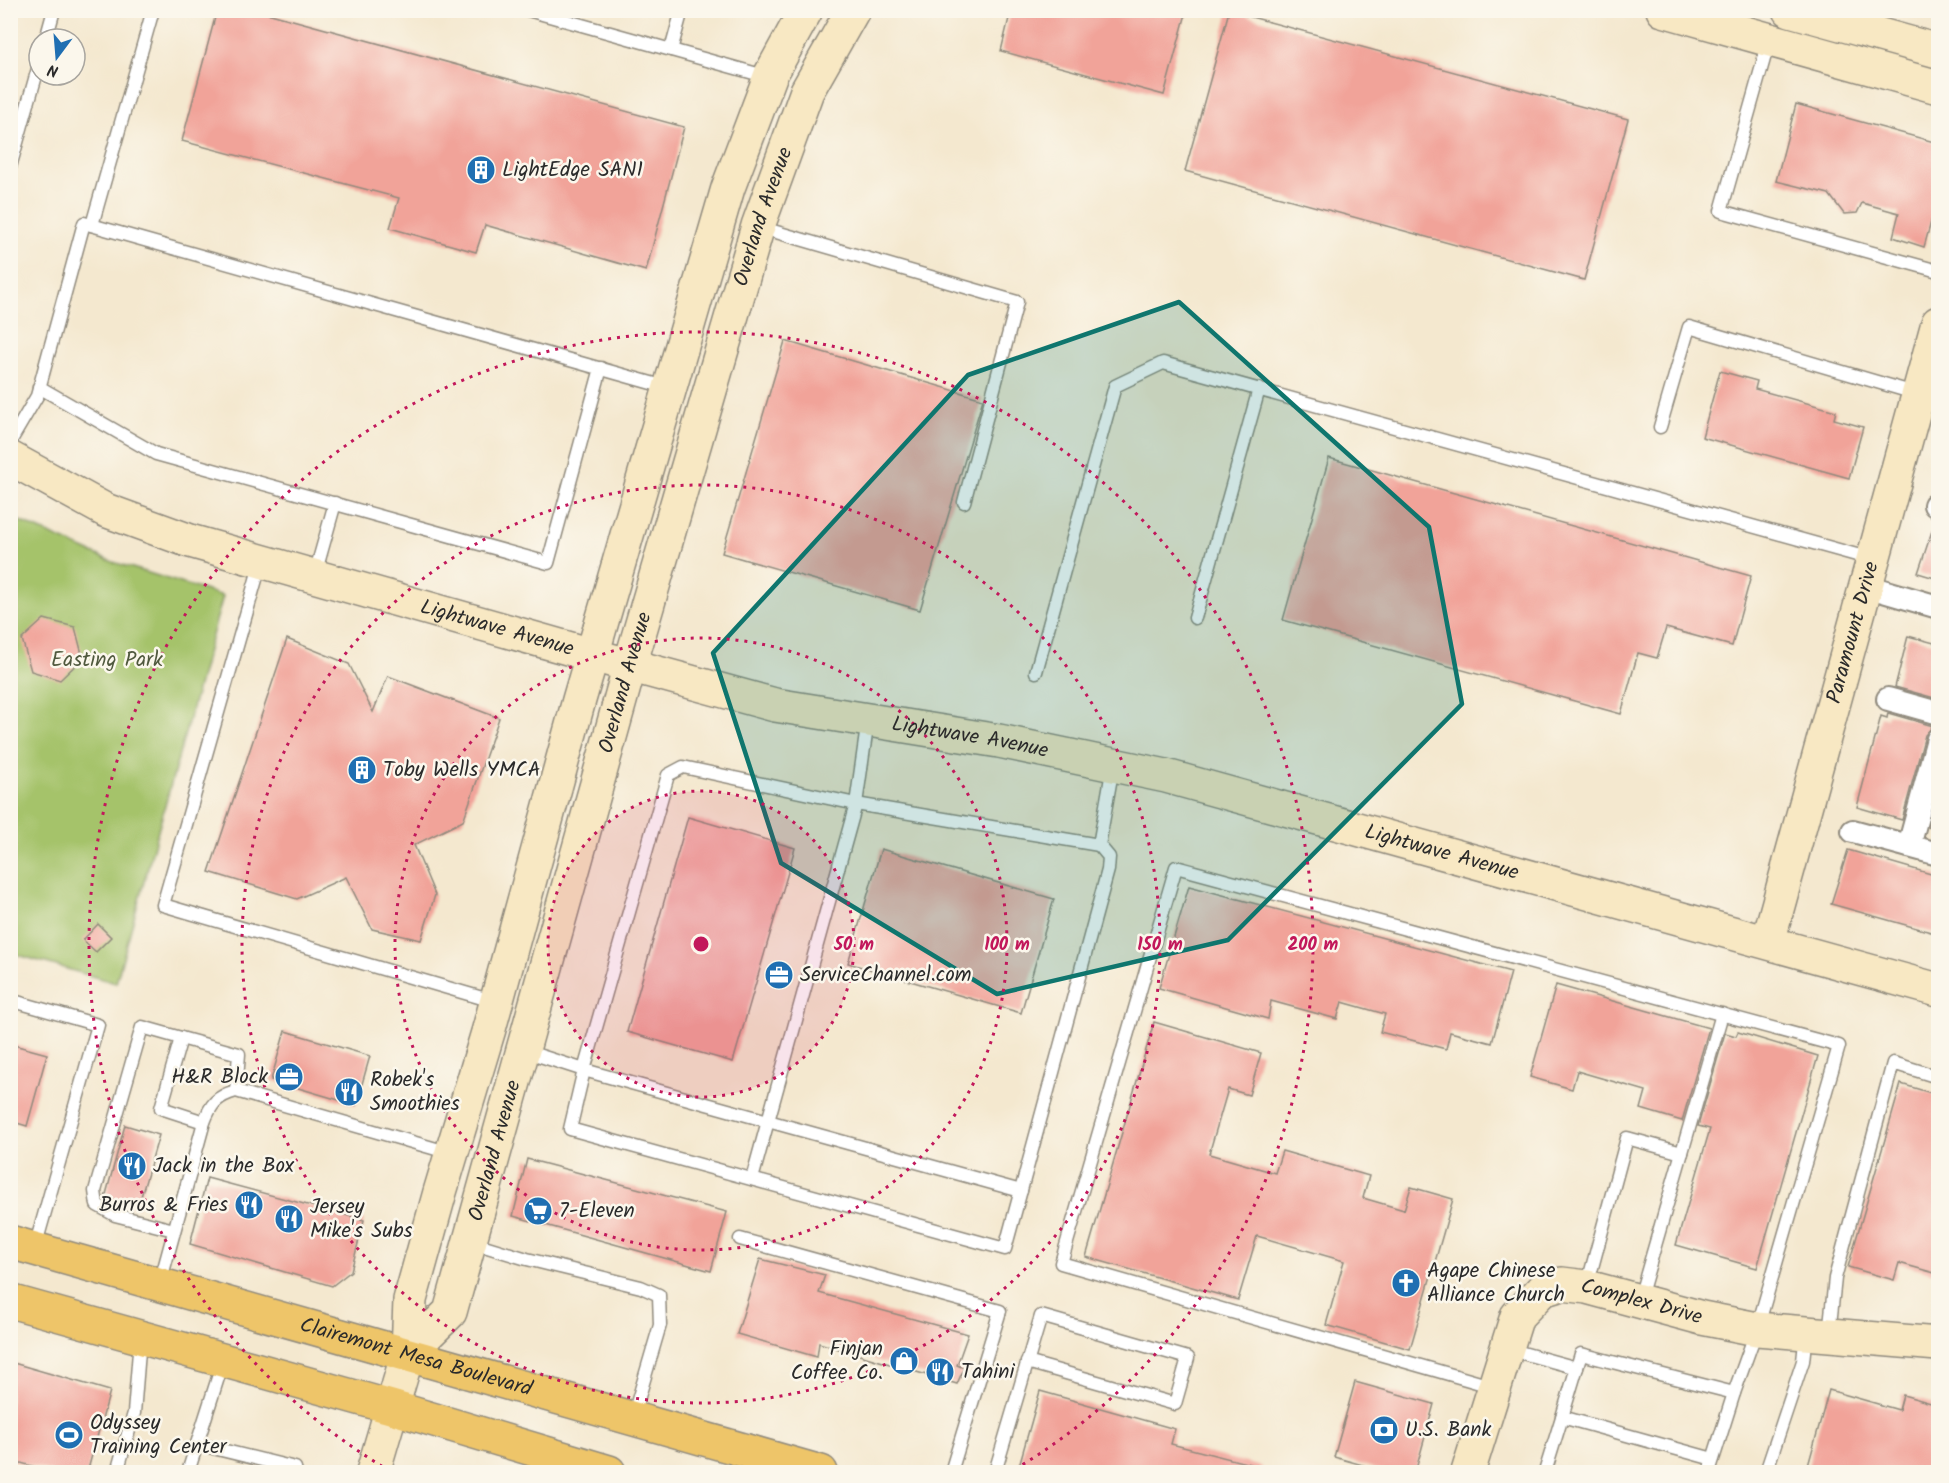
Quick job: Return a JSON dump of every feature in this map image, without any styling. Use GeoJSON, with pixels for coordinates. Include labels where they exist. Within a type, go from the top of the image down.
{"type":"FeatureCollection","features":[{"type":"Feature","properties":{"kind":"main road","name":"Clairemont Mesa Boulevard"},"geometry":{"type":"LineString","coordinates":[[23,1245],[408,1353],[821,1473]]}},
{"type":"Feature","properties":{"kind":"main road"},"geometry":{"type":"LineString","coordinates":[[10,1302],[391,1407],[609,1473]]}},
{"type":"Feature","properties":{"kind":"street","name":"Overland Avenue"},"geometry":{"type":"LineString","coordinates":[[373,1473],[408,1353],[410,1300],[496,1002],[592,655],[728,188],[769,78],[806,10]]}},
{"type":"Feature","properties":{"kind":"street","name":"Overland Avenue"},"geometry":{"type":"LineString","coordinates":[[408,1353],[450,1312],[630,665],[758,226],[807,91],[853,10]]}},
{"type":"Feature","properties":{"kind":"street"},"geometry":{"type":"LineString","coordinates":[[1664,10],[1938,87]]}},
{"type":"Feature","properties":{"kind":"street"},"geometry":{"type":"LineString","coordinates":[[1790,10],[1846,18],[1938,51]]}},
{"type":"Feature","properties":{"kind":"street","name":"Paramount Drive"},"geometry":{"type":"LineString","coordinates":[[1768,942],[1938,323]]}},
{"type":"Feature","properties":{"kind":"street","name":"Lightwave Avenue"},"geometry":{"type":"LineString","coordinates":[[10,458],[105,510],[189,541],[592,655],[775,705],[999,741],[1166,777],[1938,990]]}},
{"type":"Feature","properties":{"kind":"street"},"geometry":{"type":"LineString","coordinates":[[1869,573],[1938,607]]}},
{"type":"Feature","properties":{"kind":"street"},"geometry":{"type":"LineString","coordinates":[[1888,699],[1938,712]]}},
{"type":"Feature","properties":{"kind":"street"},"geometry":{"type":"LineString","coordinates":[[1909,846],[1938,739]]}},
{"type":"Feature","properties":{"kind":"street"},"geometry":{"type":"LineString","coordinates":[[1853,831],[1938,854]]}},
{"type":"Feature","properties":{"kind":"street","name":"Complex Drive"},"geometry":{"type":"LineString","coordinates":[[1468,1473],[1517,1316],[1542,1290],[1563,1284],[1587,1287],[1757,1329],[1938,1344]]}},
{"type":"Feature","properties":{"kind":"lane"},"geometry":{"type":"LineString","coordinates":[[49,27],[54,10]]}},
{"type":"Feature","properties":{"kind":"lane"},"geometry":{"type":"LineString","coordinates":[[92,225],[153,10]]}},
{"type":"Feature","properties":{"kind":"lane"},"geometry":{"type":"LineString","coordinates":[[528,10],[769,78]]}},
{"type":"Feature","properties":{"kind":"lane"},"geometry":{"type":"LineString","coordinates":[[670,50],[682,10]]}},
{"type":"Feature","properties":{"kind":"lane"},"geometry":{"type":"LineString","coordinates":[[1769,41],[1721,211],[1938,271]]}},
{"type":"Feature","properties":{"kind":"lane"},"geometry":{"type":"LineString","coordinates":[[10,167],[33,87]]}},
{"type":"Feature","properties":{"kind":"lane"},"geometry":{"type":"LineString","coordinates":[[10,442],[39,387],[84,223],[670,388]]}},
{"type":"Feature","properties":{"kind":"lane"},"geometry":{"type":"LineString","coordinates":[[758,226],[1017,302],[964,502]]}},
{"type":"Feature","properties":{"kind":"lane"},"geometry":{"type":"LineString","coordinates":[[1660,427],[1689,327],[1919,394]]}},
{"type":"Feature","properties":{"kind":"lane"},"geometry":{"type":"LineString","coordinates":[[1036,672],[1115,386],[1163,363],[1259,389],[1869,573]]}},
{"type":"Feature","properties":{"kind":"lane"},"geometry":{"type":"LineString","coordinates":[[39,387],[156,454],[548,563],[601,369]]}},
{"type":"Feature","properties":{"kind":"lane"},"geometry":{"type":"LineString","coordinates":[[1195,618],[1259,389]]}},
{"type":"Feature","properties":{"kind":"lane"},"geometry":{"type":"LineString","coordinates":[[314,576],[335,503]]}},
{"type":"Feature","properties":{"kind":"lane"},"geometry":{"type":"LineString","coordinates":[[261,561],[164,905],[496,1002]]}},
{"type":"Feature","properties":{"kind":"lane"},"geometry":{"type":"LineString","coordinates":[[752,1179],[856,804],[868,720]]}},
{"type":"Feature","properties":{"kind":"lane"},"geometry":{"type":"LineString","coordinates":[[1100,844],[856,804],[683,767],[668,774],[570,1129],[1005,1248],[1108,870],[1109,857],[1100,844],[1113,765]]}},
{"type":"Feature","properties":{"kind":"lane"},"geometry":{"type":"LineString","coordinates":[[1494,1387],[1061,1263],[1176,867],[1839,1046],[1757,1329],[1709,1473]]}},
{"type":"Feature","properties":{"kind":"lane"},"geometry":{"type":"LineString","coordinates":[[10,1000],[98,1025],[23,1245]]}},
{"type":"Feature","properties":{"kind":"lane"},"geometry":{"type":"LineString","coordinates":[[1639,1301],[1722,1014]]}},
{"type":"Feature","properties":{"kind":"lane"},"geometry":{"type":"LineString","coordinates":[[174,1230],[115,1215],[98,1205],[95,1191],[142,1027],[239,1054],[236,1091]]}},
{"type":"Feature","properties":{"kind":"lane"},"geometry":{"type":"LineString","coordinates":[[181,1038],[161,1108],[204,1122]]}},
{"type":"Feature","properties":{"kind":"lane"},"geometry":{"type":"LineString","coordinates":[[524,1051],[1021,1191]]}},
{"type":"Feature","properties":{"kind":"lane"},"geometry":{"type":"LineString","coordinates":[[1766,1473],[1803,1361],[1817,1334],[1835,1278],[1893,1064],[1938,1077]]}},
{"type":"Feature","properties":{"kind":"lane"},"geometry":{"type":"LineString","coordinates":[[160,1284],[204,1122],[210,1105],[221,1095],[236,1091],[451,1154]]}},
{"type":"Feature","properties":{"kind":"lane"},"geometry":{"type":"LineString","coordinates":[[1587,1287],[1627,1138],[1682,1153]]}},
{"type":"Feature","properties":{"kind":"lane"},"geometry":{"type":"LineString","coordinates":[[740,1239],[1000,1311],[951,1473]]}},
{"type":"Feature","properties":{"kind":"lane"},"geometry":{"type":"LineString","coordinates":[[470,1241],[527,1259],[641,1287],[659,1295],[660,1325],[633,1418]]}},
{"type":"Feature","properties":{"kind":"lane"},"geometry":{"type":"LineString","coordinates":[[995,1473],[1027,1362],[1041,1316],[1188,1358],[1175,1404],[1027,1362]]}},
{"type":"Feature","properties":{"kind":"lane"},"geometry":{"type":"LineString","coordinates":[[117,1473],[134,1413],[140,1338]]}},
{"type":"Feature","properties":{"kind":"lane"},"geometry":{"type":"LineString","coordinates":[[1507,1348],[1577,1368]]}},
{"type":"Feature","properties":{"kind":"lane"},"geometry":{"type":"LineString","coordinates":[[1545,1473],[1581,1354],[1734,1393]]}},
{"type":"Feature","properties":{"kind":"lane"},"geometry":{"type":"LineString","coordinates":[[188,1473],[223,1361]]}},
{"type":"Feature","properties":{"kind":"lane"},"geometry":{"type":"LineString","coordinates":[[1562,1417],[1713,1459]]}},
{"type":"Feature","properties":{"kind":"lane"},"geometry":{"type":"LineString","coordinates":[[197,1443],[295,1468],[296,1473]]}},
{"type":"Feature","properties":{"kind":"highlighted area"},"geometry":{"type":"Polygon","coordinates":[[[1179,302],[1429,527],[1462,704],[1228,940],[997,994],[781,863],[713,653],[968,375],[1179,302]]]}},
{"type":"Feature","properties":{"kind":"green space","name":"Easting Park"},"geometry":{"type":"Polygon","coordinates":[[[10,517],[113,562],[223,596],[116,983],[11,953],[10,517]]]}},
{"type":"Feature","properties":{"kind":"building","name":"LightEdge SAN1"},"geometry":{"type":"Polygon","coordinates":[[[217,10],[256,10],[684,127],[646,271],[485,225],[476,252],[390,228],[399,198],[182,141],[217,10]]]}},
{"type":"Feature","properties":{"kind":"building"},"geometry":{"type":"Polygon","coordinates":[[[1011,10],[1187,10],[1164,95],[1001,51],[1011,10]]]}},
{"type":"Feature","properties":{"kind":"building"},"geometry":{"type":"Polygon","coordinates":[[[1229,11],[1628,119],[1584,280],[1185,171],[1229,11]]]}},
{"type":"Feature","properties":{"kind":"building"},"geometry":{"type":"Polygon","coordinates":[[[1796,104],[1938,143],[1938,197],[1924,247],[1893,237],[1899,213],[1862,203],[1857,213],[1844,214],[1829,194],[1776,181],[1796,104]]]}},
{"type":"Feature","properties":{"kind":"building"},"geometry":{"type":"Polygon","coordinates":[[[785,341],[983,399],[920,610],[722,553],[785,341]]]}},
{"type":"Feature","properties":{"kind":"building"},"geometry":{"type":"Polygon","coordinates":[[[1720,371],[1757,381],[1755,389],[1836,411],[1834,419],[1863,427],[1849,478],[1702,437],[1720,371]]]}},
{"type":"Feature","properties":{"kind":"building"},"geometry":{"type":"Polygon","coordinates":[[[1329,458],[1751,576],[1732,646],[1666,628],[1657,658],[1638,653],[1621,714],[1283,620],[1329,458]]]}},
{"type":"Feature","properties":{"kind":"building"},"geometry":{"type":"Polygon","coordinates":[[[1936,519],[1938,520],[1938,579],[1918,573],[1936,519]]]}},
{"type":"Feature","properties":{"kind":"building"},"geometry":{"type":"Polygon","coordinates":[[[44,619],[75,627],[83,658],[60,680],[31,671],[22,639],[44,619]]]}},
{"type":"Feature","properties":{"kind":"building"},"geometry":{"type":"Polygon","coordinates":[[[1908,636],[1938,644],[1938,699],[1895,687],[1908,636]]]}},
{"type":"Feature","properties":{"kind":"building","name":"Toby Wells YMCA"},"geometry":{"type":"Polygon","coordinates":[[[287,639],[349,664],[373,712],[388,676],[499,718],[463,821],[414,845],[435,895],[421,940],[372,929],[346,877],[297,899],[209,872],[287,639]]]}},
{"type":"Feature","properties":{"kind":"building"},"geometry":{"type":"Polygon","coordinates":[[[1888,713],[1933,726],[1925,735],[1902,820],[1857,807],[1881,716],[1887,718],[1888,713]]]}},
{"type":"Feature","properties":{"kind":"building"},"geometry":{"type":"Polygon","coordinates":[[[1938,789],[1938,831],[1928,827],[1938,789]]]}},
{"type":"Feature","properties":{"kind":"building"},"geometry":{"type":"Polygon","coordinates":[[[688,817],[795,848],[733,1062],[627,1032],[688,817]]]}},
{"type":"Feature","properties":{"kind":"building"},"geometry":{"type":"Polygon","coordinates":[[[881,849],[1054,899],[1021,1013],[848,963],[881,849]]]}},
{"type":"Feature","properties":{"kind":"building"},"geometry":{"type":"Polygon","coordinates":[[[1848,850],[1938,876],[1938,934],[1831,904],[1848,850]]]}},
{"type":"Feature","properties":{"kind":"building"},"geometry":{"type":"Polygon","coordinates":[[[1189,886],[1511,972],[1492,1043],[1450,1032],[1446,1049],[1380,1032],[1385,1014],[1342,1002],[1337,1019],[1271,1001],[1268,1019],[1159,988],[1189,886]]]}},
{"type":"Feature","properties":{"kind":"building"},"geometry":{"type":"Polygon","coordinates":[[[98,924],[111,937],[96,952],[83,940],[98,924]]]}},
{"type":"Feature","properties":{"kind":"building"},"geometry":{"type":"Polygon","coordinates":[[[1556,985],[1709,1028],[1682,1121],[1641,1109],[1646,1091],[1577,1071],[1572,1089],[1530,1077],[1556,985]]]}},
{"type":"Feature","properties":{"kind":"building"},"geometry":{"type":"Polygon","coordinates":[[[1154,1022],[1261,1053],[1249,1095],[1228,1089],[1209,1154],[1275,1173],[1282,1151],[1369,1176],[1363,1198],[1404,1210],[1411,1187],[1453,1199],[1410,1349],[1326,1325],[1344,1261],[1257,1236],[1238,1300],[1086,1257],[1154,1022]]]}},
{"type":"Feature","properties":{"kind":"building"},"geometry":{"type":"Polygon","coordinates":[[[285,1031],[370,1056],[356,1105],[271,1080],[285,1031]]]}},
{"type":"Feature","properties":{"kind":"building"},"geometry":{"type":"Polygon","coordinates":[[[1738,1032],[1818,1056],[1757,1268],[1676,1245],[1710,1129],[1698,1126],[1725,1033],[1736,1036],[1738,1032]]]}},
{"type":"Feature","properties":{"kind":"building"},"geometry":{"type":"Polygon","coordinates":[[[10,1044],[47,1054],[27,1126],[10,1121],[10,1044]]]}},
{"type":"Feature","properties":{"kind":"building"},"geometry":{"type":"Polygon","coordinates":[[[1901,1084],[1938,1095],[1938,1274],[1899,1263],[1894,1280],[1848,1267],[1901,1084]]]}},
{"type":"Feature","properties":{"kind":"building","name":"Jack in the Box"},"geometry":{"type":"Polygon","coordinates":[[[125,1125],[159,1135],[138,1207],[105,1198],[125,1125]]]}},
{"type":"Feature","properties":{"kind":"building"},"geometry":{"type":"Polygon","coordinates":[[[527,1159],[727,1212],[711,1271],[513,1216],[527,1159]]]}},
{"type":"Feature","properties":{"kind":"building"},"geometry":{"type":"Polygon","coordinates":[[[207,1178],[364,1220],[351,1271],[332,1286],[190,1244],[207,1178]]]}},
{"type":"Feature","properties":{"kind":"building"},"geometry":{"type":"Polygon","coordinates":[[[760,1259],[825,1275],[819,1293],[968,1334],[957,1365],[964,1368],[957,1384],[819,1343],[817,1357],[737,1334],[760,1259]]]}},
{"type":"Feature","properties":{"kind":"building"},"geometry":{"type":"Polygon","coordinates":[[[10,1362],[110,1391],[87,1473],[57,1473],[10,1460],[10,1362]]]}},
{"type":"Feature","properties":{"kind":"building","name":"U.S. Bank"},"geometry":{"type":"Polygon","coordinates":[[[1355,1382],[1434,1404],[1415,1473],[1391,1473],[1334,1457],[1355,1382]]]}},
{"type":"Feature","properties":{"kind":"building"},"geometry":{"type":"Polygon","coordinates":[[[1829,1390],[1899,1410],[1903,1395],[1938,1405],[1938,1473],[1806,1473],[1829,1390]]]}},
{"type":"Feature","properties":{"kind":"building"},"geometry":{"type":"Polygon","coordinates":[[[1040,1391],[1175,1429],[1171,1444],[1262,1467],[1262,1473],[1017,1473],[1040,1391]]]}},
{"type":"Feature","properties":{"kind":"place","name":"LightEdge SAN1"},"geometry":{"type":"Point","coordinates":[481,170]}},
{"type":"Feature","properties":{"kind":"place","name":"Toby Wells YMCA"},"geometry":{"type":"Point","coordinates":[362,770]}},
{"type":"Feature","properties":{"kind":"place","name":"ServiceChannel.com"},"geometry":{"type":"Point","coordinates":[779,975]}},
{"type":"Feature","properties":{"kind":"place","name":"H&R Block"},"geometry":{"type":"Point","coordinates":[289,1077]}},
{"type":"Feature","properties":{"kind":"place","name":"Robek's Smoothies"},"geometry":{"type":"Point","coordinates":[349,1092]}},
{"type":"Feature","properties":{"kind":"place","name":"Jack in the Box"},"geometry":{"type":"Point","coordinates":[132,1166]}},
{"type":"Feature","properties":{"kind":"place","name":"Burros & Fries"},"geometry":{"type":"Point","coordinates":[249,1205]}},
{"type":"Feature","properties":{"kind":"place","name":"7-Eleven"},"geometry":{"type":"Point","coordinates":[538,1211]}},
{"type":"Feature","properties":{"kind":"place","name":"Jersey Mike's Subs"},"geometry":{"type":"Point","coordinates":[289,1219]}},
{"type":"Feature","properties":{"kind":"place","name":"Agape Chinese Alliance Church"},"geometry":{"type":"Point","coordinates":[1406,1283]}},
{"type":"Feature","properties":{"kind":"place","name":"Finjan Coffee Co."},"geometry":{"type":"Point","coordinates":[904,1361]}},
{"type":"Feature","properties":{"kind":"place","name":"Tahini"},"geometry":{"type":"Point","coordinates":[940,1372]}},
{"type":"Feature","properties":{"kind":"place","name":"U.S. Bank"},"geometry":{"type":"Point","coordinates":[1384,1430]}},
{"type":"Feature","properties":{"kind":"place","name":"Odyssey Training Center"},"geometry":{"type":"Point","coordinates":[69,1435]}}]}
